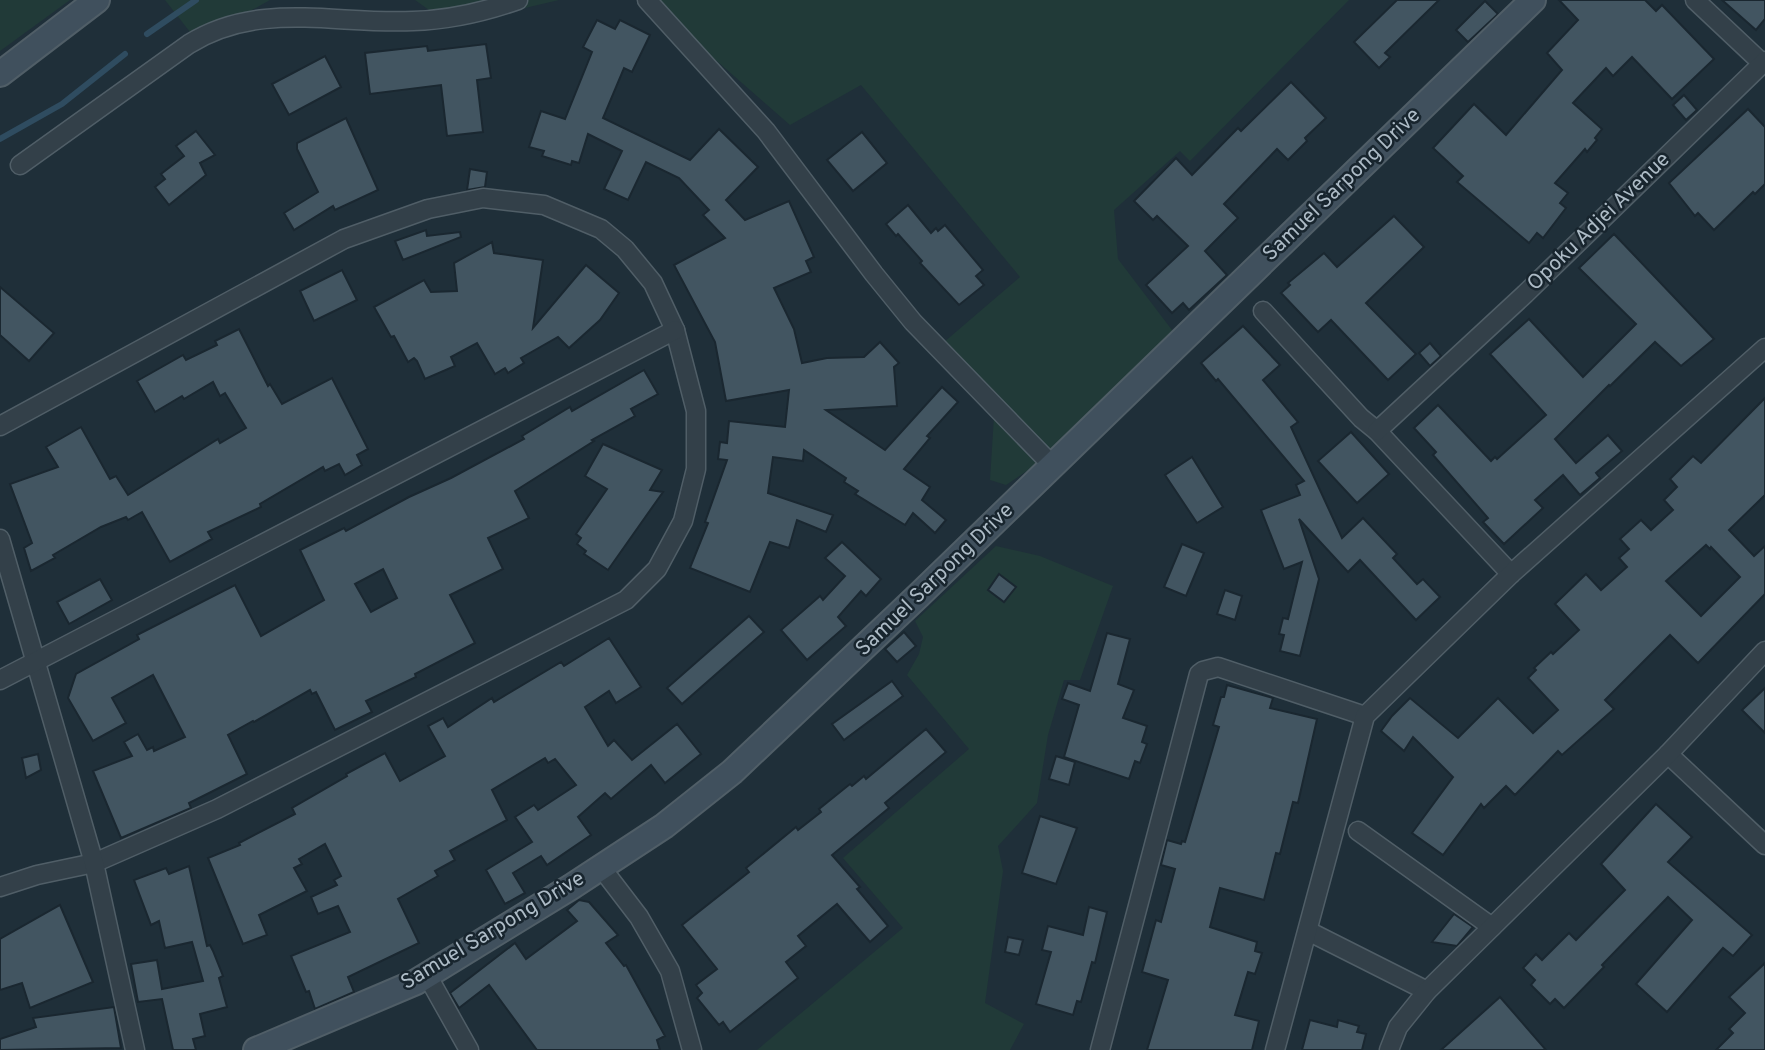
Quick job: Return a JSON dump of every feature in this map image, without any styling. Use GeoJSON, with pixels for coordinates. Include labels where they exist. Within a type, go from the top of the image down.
{"type":"FeatureCollection","features":[{"type":"Feature","properties":{"kind":"street"},"geometry":{"type":"LineString","coordinates":[[0,74],[97,0]]}},
{"type":"Feature","properties":{"kind":"street"},"geometry":{"type":"LineString","coordinates":[[20,165],[206,32],[228,23],[294,14],[411,22],[455,18],[518,0]]}},
{"type":"Feature","properties":{"kind":"street"},"geometry":{"type":"LineString","coordinates":[[647,0],[766,131],[913,322],[1053,466]]}},
{"type":"Feature","properties":{"kind":"street","name":"Samuel Sarpong Drive"},"geometry":{"type":"LineString","coordinates":[[256,1050],[348,1012],[427,975],[664,826],[732,772],[1053,466],[1533,0]]}},
{"type":"Feature","properties":{"kind":"street"},"geometry":{"type":"LineString","coordinates":[[1695,0],[1764,62]]}},
{"type":"Feature","properties":{"kind":"street","name":"Opoku Adjei Avenue"},"geometry":{"type":"LineString","coordinates":[[1377,430],[1525,294],[1764,62]]}},
{"type":"Feature","properties":{"kind":"street"},"geometry":{"type":"LineString","coordinates":[[0,426],[344,239],[428,209],[483,198],[544,205],[601,229],[625,249],[653,283],[676,330],[695,411],[696,469],[683,521],[657,569],[626,600],[217,809],[94,863],[37,875],[0,887]]}},
{"type":"Feature","properties":{"kind":"street"},"geometry":{"type":"LineString","coordinates":[[1263,312],[1511,574]]}},
{"type":"Feature","properties":{"kind":"street"},"geometry":{"type":"LineString","coordinates":[[0,680],[676,330]]}},
{"type":"Feature","properties":{"kind":"street"},"geometry":{"type":"LineString","coordinates":[[1275,1050],[1365,716],[1511,574],[1765,348]]}},
{"type":"Feature","properties":{"kind":"street"},"geometry":{"type":"LineString","coordinates":[[0,539],[94,863],[135,1050]]}},
{"type":"Feature","properties":{"kind":"street"},"geometry":{"type":"LineString","coordinates":[[1389,1050],[1398,1027],[1427,991],[1668,754],[1765,651]]}},
{"type":"Feature","properties":{"kind":"street"},"geometry":{"type":"LineString","coordinates":[[1100,1050],[1199,674],[1218,667],[1365,716]]}},
{"type":"Feature","properties":{"kind":"street"},"geometry":{"type":"LineString","coordinates":[[1668,754],[1765,845]]}},
{"type":"Feature","properties":{"kind":"street"},"geometry":{"type":"LineString","coordinates":[[1358,831],[1492,927]]}},
{"type":"Feature","properties":{"kind":"street"},"geometry":{"type":"LineString","coordinates":[[600,866],[639,917],[670,971],[692,1050]]}},
{"type":"Feature","properties":{"kind":"street"},"geometry":{"type":"LineString","coordinates":[[1308,931],[1427,991]]}},
{"type":"Feature","properties":{"kind":"street"},"geometry":{"type":"LineString","coordinates":[[427,975],[469,1050]]}},
{"type":"Feature","properties":{"kind":"green space"},"geometry":{"type":"Polygon","coordinates":[[[0,0],[70,0],[0,51],[0,0]]]}},
{"type":"Feature","properties":{"kind":"green space"},"geometry":{"type":"Polygon","coordinates":[[[165,0],[270,0],[197,41],[165,0]]]}},
{"type":"Feature","properties":{"kind":"green space"},"geometry":{"type":"Polygon","coordinates":[[[415,0],[559,0],[499,14],[429,10],[415,0]]]}},
{"type":"Feature","properties":{"kind":"green space"},"geometry":{"type":"Polygon","coordinates":[[[647,0],[1349,0],[1190,161],[1180,151],[1114,210],[1118,259],[1175,334],[1042,461],[1006,485],[990,480],[994,416],[936,349],[1020,277],[861,85],[790,125],[647,0]]]}},
{"type":"Feature","properties":{"kind":"green space"},"geometry":{"type":"Polygon","coordinates":[[[996,546],[1040,556],[1113,586],[1080,680],[1064,680],[1048,735],[1037,803],[998,846],[1003,871],[985,1003],[1024,1024],[1010,1050],[757,1050],[903,928],[843,858],[969,749],[907,675],[919,654],[923,637],[915,621],[996,546]]]}},
{"type":"Feature","properties":{"kind":"building"},"geometry":{"type":"Polygon","coordinates":[[[1397,0],[1439,0],[1385,53],[1390,57],[1379,68],[1354,42],[1397,0]]]}},
{"type":"Feature","properties":{"kind":"building"},"geometry":{"type":"Polygon","coordinates":[[[1559,0],[1645,0],[1656,11],[1662,5],[1714,59],[1672,99],[1632,57],[1613,76],[1606,68],[1573,103],[1602,129],[1587,152],[1585,149],[1555,183],[1568,193],[1560,203],[1566,208],[1543,238],[1537,233],[1529,243],[1457,182],[1463,176],[1433,148],[1474,104],[1506,135],[1562,70],[1547,53],[1578,20],[1559,0]]]}},
{"type":"Feature","properties":{"kind":"building"},"geometry":{"type":"Polygon","coordinates":[[[1722,0],[1765,0],[1765,19],[1756,30],[1722,0]]]}},
{"type":"Feature","properties":{"kind":"building"},"geometry":{"type":"Polygon","coordinates":[[[1485,1],[1498,14],[1468,42],[1456,30],[1485,1]]]}},
{"type":"Feature","properties":{"kind":"building"},"geometry":{"type":"Polygon","coordinates":[[[597,20],[615,29],[620,20],[650,35],[632,72],[624,68],[603,118],[690,160],[719,129],[758,167],[726,200],[745,220],[789,201],[814,257],[806,261],[811,272],[774,288],[794,329],[802,363],[827,358],[864,357],[880,342],[899,363],[894,367],[897,406],[826,410],[885,450],[942,387],[958,402],[927,436],[930,438],[904,469],[930,487],[922,500],[946,520],[935,533],[913,513],[905,525],[855,494],[858,491],[844,482],[846,478],[804,450],[803,461],[773,457],[768,493],[833,515],[826,532],[797,520],[789,548],[770,542],[750,592],[690,568],[708,523],[705,522],[727,460],[718,459],[720,442],[727,443],[729,421],[785,427],[789,390],[726,401],[715,342],[674,265],[725,238],[703,215],[709,210],[679,178],[646,162],[628,200],[604,189],[622,151],[588,134],[579,163],[572,161],[571,165],[542,156],[544,151],[529,147],[541,111],[565,119],[592,52],[583,47],[597,20]]]}},
{"type":"Feature","properties":{"kind":"building"},"geometry":{"type":"Polygon","coordinates":[[[486,44],[491,78],[477,80],[483,132],[447,136],[441,85],[370,94],[365,53],[427,46],[428,51],[486,44]]]}},
{"type":"Feature","properties":{"kind":"building"},"geometry":{"type":"Polygon","coordinates":[[[325,56],[341,87],[289,115],[272,84],[325,56]]]}},
{"type":"Feature","properties":{"kind":"building"},"geometry":{"type":"Polygon","coordinates":[[[1291,82],[1326,118],[1305,138],[1307,141],[1288,160],[1277,149],[1224,204],[1238,218],[1205,251],[1227,275],[1189,310],[1183,303],[1172,313],[1146,285],[1188,246],[1157,216],[1153,220],[1134,201],[1176,158],[1192,175],[1238,128],[1241,131],[1291,82]]]}},
{"type":"Feature","properties":{"kind":"building"},"geometry":{"type":"Polygon","coordinates":[[[1684,95],[1697,110],[1686,120],[1673,105],[1684,95]]]}},
{"type":"Feature","properties":{"kind":"building"},"geometry":{"type":"Polygon","coordinates":[[[1748,109],[1765,127],[1765,184],[1714,230],[1698,213],[1695,216],[1669,183],[1748,109]]]}},
{"type":"Feature","properties":{"kind":"building"},"geometry":{"type":"Polygon","coordinates":[[[346,118],[378,190],[335,210],[333,206],[294,230],[284,213],[318,192],[297,149],[297,143],[346,118]]]}},
{"type":"Feature","properties":{"kind":"building"},"geometry":{"type":"Polygon","coordinates":[[[196,131],[215,155],[200,163],[206,175],[169,205],[155,187],[165,179],[161,174],[184,156],[176,146],[196,131]]]}},
{"type":"Feature","properties":{"kind":"building"},"geometry":{"type":"Polygon","coordinates":[[[862,132],[887,163],[853,191],[827,160],[862,132]]]}},
{"type":"Feature","properties":{"kind":"building"},"geometry":{"type":"Polygon","coordinates":[[[470,169],[487,172],[485,187],[467,190],[470,169]]]}},
{"type":"Feature","properties":{"kind":"building"},"geometry":{"type":"Polygon","coordinates":[[[908,205],[931,233],[945,225],[983,270],[976,276],[984,285],[959,305],[920,263],[922,261],[898,234],[896,236],[886,224],[908,205]]]}},
{"type":"Feature","properties":{"kind":"building"},"geometry":{"type":"Polygon","coordinates":[[[1394,216],[1424,247],[1366,303],[1416,354],[1388,380],[1331,320],[1318,332],[1281,293],[1290,285],[1288,283],[1324,253],[1337,267],[1394,216]]]}},
{"type":"Feature","properties":{"kind":"building"},"geometry":{"type":"Polygon","coordinates":[[[426,230],[427,236],[460,232],[461,237],[403,260],[395,241],[426,230]]]}},
{"type":"Feature","properties":{"kind":"building"},"geometry":{"type":"Polygon","coordinates":[[[1614,234],[1714,339],[1681,366],[1655,342],[1609,385],[1555,439],[1576,463],[1608,435],[1622,451],[1596,473],[1600,478],[1580,495],[1563,475],[1535,500],[1543,508],[1504,544],[1483,522],[1488,518],[1433,455],[1436,452],[1414,428],[1438,405],[1491,461],[1495,457],[1497,459],[1546,415],[1490,354],[1529,319],[1583,377],[1636,324],[1579,268],[1614,234]]]}},
{"type":"Feature","properties":{"kind":"building"},"geometry":{"type":"Polygon","coordinates":[[[492,242],[494,253],[543,260],[533,328],[586,265],[619,293],[600,320],[569,348],[558,337],[521,358],[524,363],[508,373],[505,368],[495,374],[477,343],[451,357],[455,366],[425,379],[414,358],[408,362],[374,307],[424,280],[431,292],[457,291],[454,263],[492,242]]]}},
{"type":"Feature","properties":{"kind":"building"},"geometry":{"type":"Polygon","coordinates":[[[342,270],[357,300],[314,321],[300,291],[342,270]]]}},
{"type":"Feature","properties":{"kind":"building"},"geometry":{"type":"Polygon","coordinates":[[[0,287],[54,333],[29,361],[0,335],[0,287]]]}},
{"type":"Feature","properties":{"kind":"building"},"geometry":{"type":"Polygon","coordinates":[[[1243,326],[1280,365],[1263,380],[1298,422],[1291,427],[1342,538],[1363,518],[1397,554],[1393,558],[1417,584],[1423,579],[1440,597],[1416,620],[1360,560],[1348,572],[1299,519],[1319,579],[1300,656],[1280,651],[1284,635],[1279,634],[1283,618],[1288,619],[1302,562],[1284,569],[1261,510],[1300,495],[1296,485],[1304,481],[1218,379],[1216,381],[1201,363],[1243,326]]]}},
{"type":"Feature","properties":{"kind":"building"},"geometry":{"type":"Polygon","coordinates":[[[239,329],[268,386],[270,384],[282,404],[332,378],[368,449],[357,455],[362,465],[345,475],[339,464],[325,471],[323,467],[260,504],[261,507],[208,532],[212,539],[170,562],[142,512],[128,520],[126,517],[101,527],[31,571],[24,548],[32,543],[10,484],[58,467],[46,447],[81,427],[110,479],[116,476],[128,495],[218,439],[220,443],[246,428],[225,393],[220,396],[213,382],[155,412],[137,381],[183,355],[186,360],[217,345],[215,341],[239,329]]]}},
{"type":"Feature","properties":{"kind":"building"},"geometry":{"type":"Polygon","coordinates":[[[1430,343],[1441,356],[1430,366],[1419,353],[1430,343]]]}},
{"type":"Feature","properties":{"kind":"building"},"geometry":{"type":"Polygon","coordinates":[[[644,370],[658,394],[631,409],[635,416],[592,440],[594,441],[515,491],[529,518],[488,538],[503,569],[450,595],[475,643],[415,674],[416,677],[366,701],[372,712],[335,730],[316,692],[312,694],[310,690],[253,721],[228,735],[247,774],[189,803],[191,808],[121,838],[93,771],[132,756],[124,742],[138,734],[147,750],[153,747],[154,751],[185,737],[153,675],[112,698],[126,723],[93,741],[68,698],[76,674],[139,639],[137,635],[235,585],[261,636],[324,600],[300,550],[344,528],[346,531],[451,478],[524,439],[522,436],[570,407],[572,411],[644,370]],[[383,569],[355,584],[371,612],[397,598],[383,569]]]}},
{"type":"Feature","properties":{"kind":"building"},"geometry":{"type":"Polygon","coordinates":[[[1765,398],[1765,495],[1729,530],[1754,556],[1765,546],[1765,594],[1698,663],[1670,635],[1605,700],[1614,709],[1562,755],[1558,751],[1515,795],[1506,786],[1484,808],[1481,804],[1443,855],[1412,833],[1453,777],[1413,737],[1404,751],[1381,731],[1392,716],[1410,698],[1458,738],[1498,698],[1533,733],[1558,710],[1528,678],[1536,670],[1534,668],[1551,652],[1553,654],[1579,630],[1555,604],[1586,574],[1601,590],[1627,567],[1619,558],[1629,549],[1620,539],[1641,520],[1651,530],[1673,510],[1664,500],[1677,487],[1670,479],[1693,456],[1701,463],[1765,398]],[[1706,545],[1666,581],[1701,616],[1740,577],[1711,547],[1710,549],[1706,545]]]}},
{"type":"Feature","properties":{"kind":"building"},"geometry":{"type":"Polygon","coordinates":[[[1351,432],[1389,474],[1357,503],[1318,461],[1351,432]]]}},
{"type":"Feature","properties":{"kind":"building"},"geometry":{"type":"Polygon","coordinates":[[[603,444],[662,470],[650,490],[663,492],[608,570],[584,554],[586,551],[577,544],[581,538],[576,534],[607,489],[585,476],[603,444]]]}},
{"type":"Feature","properties":{"kind":"building"},"geometry":{"type":"Polygon","coordinates":[[[1192,457],[1223,507],[1197,523],[1165,475],[1192,457]]]}},
{"type":"Feature","properties":{"kind":"building"},"geometry":{"type":"Polygon","coordinates":[[[842,542],[881,579],[866,596],[861,591],[838,617],[846,626],[807,660],[781,630],[820,596],[823,600],[845,576],[825,558],[842,542]]]}},
{"type":"Feature","properties":{"kind":"building"},"geometry":{"type":"Polygon","coordinates":[[[1182,544],[1204,553],[1186,596],[1164,587],[1182,544]]]}},
{"type":"Feature","properties":{"kind":"building"},"geometry":{"type":"Polygon","coordinates":[[[999,574],[1016,587],[1004,602],[988,590],[999,574]]]}},
{"type":"Feature","properties":{"kind":"building"},"geometry":{"type":"Polygon","coordinates":[[[100,579],[112,600],[69,624],[57,602],[100,579]]]}},
{"type":"Feature","properties":{"kind":"building"},"geometry":{"type":"Polygon","coordinates":[[[1225,590],[1242,596],[1235,620],[1217,614],[1225,590]]]}},
{"type":"Feature","properties":{"kind":"building"},"geometry":{"type":"Polygon","coordinates":[[[749,616],[764,632],[682,704],[667,688],[749,616]]]}},
{"type":"Feature","properties":{"kind":"building"},"geometry":{"type":"Polygon","coordinates":[[[904,632],[916,646],[897,662],[885,649],[904,632]]]}},
{"type":"Feature","properties":{"kind":"building"},"geometry":{"type":"Polygon","coordinates":[[[1107,633],[1130,639],[1118,684],[1134,690],[1123,718],[1147,726],[1142,742],[1147,744],[1140,763],[1135,761],[1129,779],[1064,757],[1079,705],[1062,699],[1068,683],[1090,691],[1107,633]]]}},
{"type":"Feature","properties":{"kind":"building"},"geometry":{"type":"Polygon","coordinates":[[[609,638],[641,687],[616,703],[609,691],[585,707],[608,746],[614,740],[632,760],[677,724],[701,754],[665,783],[651,765],[611,799],[605,793],[578,817],[591,835],[547,865],[541,856],[513,873],[525,893],[505,904],[486,870],[532,842],[515,817],[534,805],[538,810],[576,785],[555,759],[548,763],[545,758],[492,790],[507,820],[450,851],[455,860],[435,871],[438,876],[398,899],[419,943],[348,977],[354,992],[315,1009],[291,956],[350,932],[338,906],[318,914],[311,897],[337,885],[334,880],[341,876],[325,844],[299,859],[302,864],[294,868],[307,891],[259,915],[267,935],[243,944],[208,858],[240,845],[239,843],[295,814],[292,808],[385,753],[400,781],[445,756],[428,726],[443,718],[448,727],[492,698],[494,702],[561,662],[564,666],[609,638]]]}},
{"type":"Feature","properties":{"kind":"building"},"geometry":{"type":"Polygon","coordinates":[[[892,681],[903,696],[844,740],[832,724],[892,681]]]}},
{"type":"Feature","properties":{"kind":"building"},"geometry":{"type":"Polygon","coordinates":[[[1227,685],[1273,698],[1270,708],[1317,719],[1298,803],[1293,802],[1280,854],[1276,853],[1264,900],[1220,888],[1210,927],[1257,942],[1255,951],[1262,953],[1255,974],[1248,972],[1235,1015],[1259,1021],[1252,1050],[1147,1050],[1168,980],[1142,972],[1156,920],[1161,922],[1175,869],[1161,865],[1167,840],[1181,844],[1182,841],[1185,842],[1219,727],[1213,725],[1227,685]]]}},
{"type":"Feature","properties":{"kind":"building"},"geometry":{"type":"Polygon","coordinates":[[[1765,688],[1765,733],[1742,710],[1765,688]]]}},
{"type":"Feature","properties":{"kind":"building"},"geometry":{"type":"Polygon","coordinates":[[[926,729],[946,752],[885,803],[889,808],[832,855],[860,887],[857,889],[888,926],[870,942],[837,904],[798,936],[806,946],[786,962],[798,978],[730,1032],[723,1022],[719,1025],[697,998],[702,993],[696,985],[717,969],[682,925],[749,872],[746,868],[796,827],[798,830],[821,812],[819,809],[850,784],[852,786],[864,776],[866,779],[926,729]]]}},
{"type":"Feature","properties":{"kind":"building"},"geometry":{"type":"Polygon","coordinates":[[[38,754],[41,770],[26,778],[22,758],[38,754]]]}},
{"type":"Feature","properties":{"kind":"building"},"geometry":{"type":"Polygon","coordinates":[[[1056,756],[1075,762],[1069,785],[1049,779],[1056,756]]]}},
{"type":"Feature","properties":{"kind":"building"},"geometry":{"type":"Polygon","coordinates":[[[1656,804],[1692,837],[1668,862],[1752,935],[1733,956],[1723,948],[1667,1012],[1636,984],[1692,920],[1668,897],[1564,1008],[1555,999],[1550,1004],[1531,985],[1535,980],[1523,968],[1536,954],[1542,960],[1569,933],[1576,940],[1625,890],[1601,864],[1656,804]]]}},
{"type":"Feature","properties":{"kind":"building"},"geometry":{"type":"Polygon","coordinates":[[[1040,816],[1077,828],[1056,884],[1022,873],[1040,816]]]}},
{"type":"Feature","properties":{"kind":"building"},"geometry":{"type":"Polygon","coordinates":[[[189,866],[207,946],[210,945],[223,976],[219,978],[227,1007],[200,1014],[205,1036],[193,1039],[196,1050],[173,1050],[162,999],[138,1002],[131,964],[157,960],[162,989],[203,981],[192,942],[165,948],[159,921],[151,925],[134,880],[166,868],[169,874],[189,866]]]}},
{"type":"Feature","properties":{"kind":"building"},"geometry":{"type":"Polygon","coordinates":[[[579,900],[589,902],[618,935],[606,943],[624,966],[626,965],[665,1036],[657,1040],[660,1050],[537,1050],[489,985],[459,1008],[450,993],[515,943],[526,959],[577,921],[567,910],[579,900]]]}},
{"type":"Feature","properties":{"kind":"building"},"geometry":{"type":"Polygon","coordinates":[[[60,905],[93,982],[30,1008],[22,983],[0,990],[0,939],[60,905]]]}},
{"type":"Feature","properties":{"kind":"building"},"geometry":{"type":"Polygon","coordinates":[[[1089,907],[1107,912],[1095,963],[1092,962],[1081,1002],[1077,1001],[1073,1015],[1036,1004],[1051,952],[1042,950],[1048,926],[1083,935],[1089,907]]]}},
{"type":"Feature","properties":{"kind":"building"},"geometry":{"type":"Polygon","coordinates":[[[1454,914],[1473,927],[1457,946],[1432,942],[1454,914]]]}},
{"type":"Feature","properties":{"kind":"building"},"geometry":{"type":"Polygon","coordinates":[[[1008,937],[1023,940],[1019,955],[1005,952],[1008,937]]]}},
{"type":"Feature","properties":{"kind":"building"},"geometry":{"type":"Polygon","coordinates":[[[1765,963],[1765,1050],[1716,1050],[1733,1033],[1729,1029],[1745,1013],[1729,997],[1765,963]]]}},
{"type":"Feature","properties":{"kind":"building"},"geometry":{"type":"Polygon","coordinates":[[[1500,997],[1546,1050],[1441,1050],[1500,997]]]}},
{"type":"Feature","properties":{"kind":"building"},"geometry":{"type":"Polygon","coordinates":[[[114,1007],[121,1048],[0,1050],[0,1039],[36,1027],[33,1018],[114,1007]]]}},
{"type":"Feature","properties":{"kind":"building"},"geometry":{"type":"Polygon","coordinates":[[[1310,1020],[1337,1027],[1338,1020],[1359,1026],[1357,1032],[1366,1034],[1362,1050],[1302,1050],[1310,1020]]]}},
{"type":"Feature","properties":{"kind":"waterway"},"geometry":{"type":"LineString","coordinates":[[147,34],[196,0]]}},
{"type":"Feature","properties":{"kind":"waterway"},"geometry":{"type":"LineString","coordinates":[[0,139],[62,104],[125,54]]}}]}
